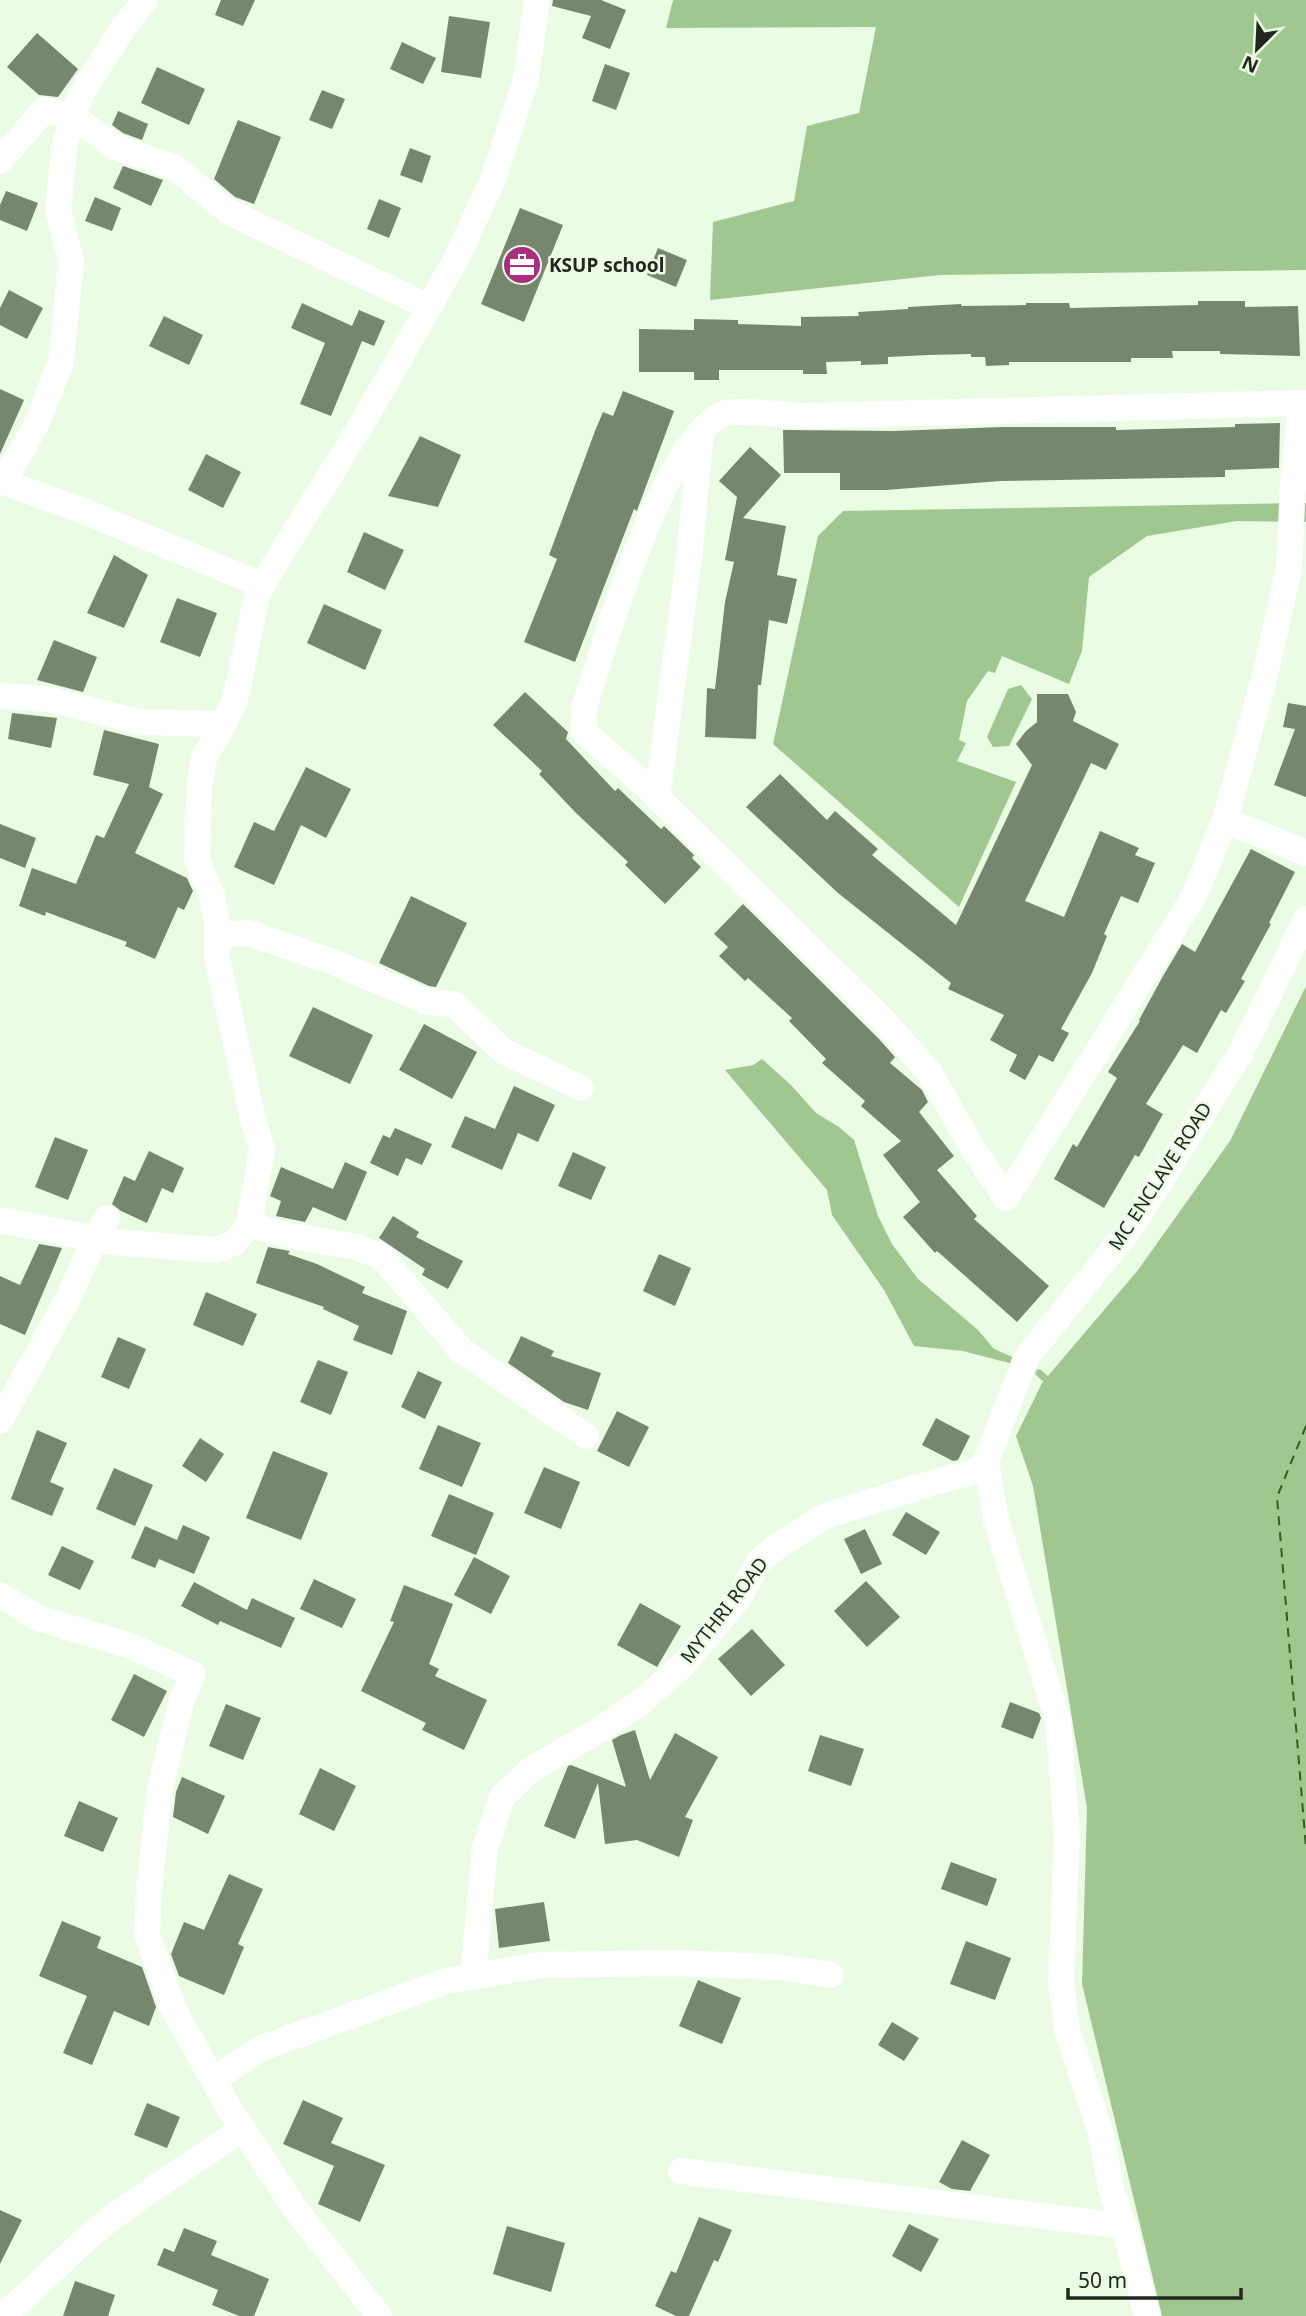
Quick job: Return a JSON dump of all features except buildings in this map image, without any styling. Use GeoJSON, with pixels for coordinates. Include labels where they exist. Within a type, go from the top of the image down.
{"type":"FeatureCollection","features":[{"type":"Feature","properties":{"kind":"street"},"geometry":{"type":"LineString","coordinates":[[145,0],[123,28],[81,94],[65,143],[58,209],[71,261],[61,362],[36,425],[1,481],[76,508],[262,585]]}},
{"type":"Feature","properties":{"kind":"street"},"geometry":{"type":"LineString","coordinates":[[0,1220],[101,1228],[170,1248],[216,1250],[234,1244],[249,1225],[262,1149],[217,958],[212,896],[197,860],[199,789],[204,758],[225,724],[235,699],[258,591],[363,422],[429,307],[457,257],[493,179],[526,79],[537,0]]}},
{"type":"Feature","properties":{"kind":"street"},"geometry":{"type":"LineString","coordinates":[[0,162],[44,110],[74,117],[117,147],[175,168],[229,212],[429,307]]}},
{"type":"Feature","properties":{"kind":"street"},"geometry":{"type":"LineString","coordinates":[[1304,403],[1293,483],[1289,569],[1265,675],[1225,820],[1194,896],[1006,1198],[970,1144],[930,1073],[883,1020],[657,798],[583,731],[584,708],[632,562],[674,469],[702,429],[725,413],[802,416],[1304,403]]}},
{"type":"Feature","properties":{"kind":"street"},"geometry":{"type":"LineString","coordinates":[[657,798],[689,558],[702,429]]}},
{"type":"Feature","properties":{"kind":"street"},"geometry":{"type":"LineString","coordinates":[[0,696],[48,699],[139,722],[225,724]]}},
{"type":"Feature","properties":{"kind":"street"},"geometry":{"type":"LineString","coordinates":[[1225,820],[1306,853]]}},
{"type":"Feature","properties":{"kind":"street","name":"MC ENCLAVE ROAD"},"geometry":{"type":"LineString","coordinates":[[986,1465],[1026,1358],[1132,1226],[1241,1052],[1306,919]]}},
{"type":"Feature","properties":{"kind":"street"},"geometry":{"type":"LineString","coordinates":[[217,935],[249,933],[333,962],[425,1001],[455,1005],[503,1051],[581,1088]]}},
{"type":"Feature","properties":{"kind":"street"},"geometry":{"type":"LineString","coordinates":[[249,1225],[282,1234],[356,1247],[382,1257],[461,1350],[586,1436]]}},
{"type":"Feature","properties":{"kind":"street"},"geometry":{"type":"LineString","coordinates":[[0,1421],[67,1300],[101,1228]]}},
{"type":"Feature","properties":{"kind":"street"},"geometry":{"type":"LineString","coordinates":[[986,1465],[996,1520],[1058,1721],[1067,1835],[1061,1982],[1067,2029],[1101,2134],[1112,2193],[1124,2227],[1147,2316]]}},
{"type":"Feature","properties":{"kind":"street","name":"MYTHRI ROAD"},"geometry":{"type":"LineString","coordinates":[[473,1977],[485,1848],[502,1797],[530,1770],[598,1731],[642,1700],[684,1664],[738,1598],[760,1561],[779,1545],[825,1516],[986,1465]]}},
{"type":"Feature","properties":{"kind":"street"},"geometry":{"type":"LineString","coordinates":[[0,1595],[38,1618],[128,1645],[193,1674],[182,1699],[160,1789],[149,1888],[147,1935],[174,2010],[242,2129],[293,2206],[379,2316]]}},
{"type":"Feature","properties":{"kind":"street"},"geometry":{"type":"LineString","coordinates":[[213,2080],[259,2049],[447,1981],[541,1965],[674,1963],[777,1967],[831,1975]]}},
{"type":"Feature","properties":{"kind":"street"},"geometry":{"type":"LineString","coordinates":[[2,2316],[102,2226],[141,2196],[242,2129]]}},
{"type":"Feature","properties":{"kind":"street"},"geometry":{"type":"LineString","coordinates":[[681,2171],[1124,2227]]}},
{"type":"Feature","properties":{"kind":"shaded area"},"geometry":{"type":"Polygon","coordinates":[[[673,0],[1306,0],[1306,270],[940,275],[710,300],[713,222],[794,201],[807,126],[859,113],[876,27],[666,28],[673,0]]]}},
{"type":"Feature","properties":{"kind":"shaded area"},"geometry":{"type":"Polygon","coordinates":[[[1306,503],[1306,522],[1237,521],[1147,536],[1089,577],[1082,651],[1069,684],[1002,656],[995,673],[988,671],[967,701],[959,740],[966,743],[957,761],[1016,782],[959,907],[773,744],[818,536],[843,511],[1306,503]]]}},
{"type":"Feature","properties":{"kind":"shaded area"},"geometry":{"type":"Polygon","coordinates":[[[1021,685],[1032,699],[1009,746],[993,747],[987,737],[1008,689],[1021,685]]]}},
{"type":"Feature","properties":{"kind":"shaded area"},"geometry":{"type":"Polygon","coordinates":[[[1306,986],[1306,2316],[1162,2316],[1082,1984],[1087,1808],[1033,1486],[1016,1436],[1042,1383],[1138,1270],[1230,1141],[1306,986]]]}},
{"type":"Feature","properties":{"kind":"shaded area"},"geometry":{"type":"Polygon","coordinates":[[[762,1059],[791,1085],[816,1113],[854,1140],[878,1216],[892,1244],[918,1279],[978,1330],[1005,1362],[963,1351],[914,1346],[884,1290],[832,1215],[827,1190],[725,1070],[753,1065],[762,1059]]]}},
{"type":"Feature","properties":{"kind":"waterway"},"geometry":{"type":"LineString","coordinates":[[990,1351],[1015,1362]]}},
{"type":"Feature","properties":{"kind":"waterway"},"geometry":{"type":"LineString","coordinates":[[1039,1373],[1046,1379]]}},
{"type":"Feature","properties":{"kind":"ferry route"},"geometry":{"type":"LineString","coordinates":[[1306,1426],[1277,1497],[1306,1848]]}},
{"type":"Feature","properties":{"kind":"place","name":"KSUP school"},"geometry":{"type":"Point","coordinates":[522,265]}}]}
